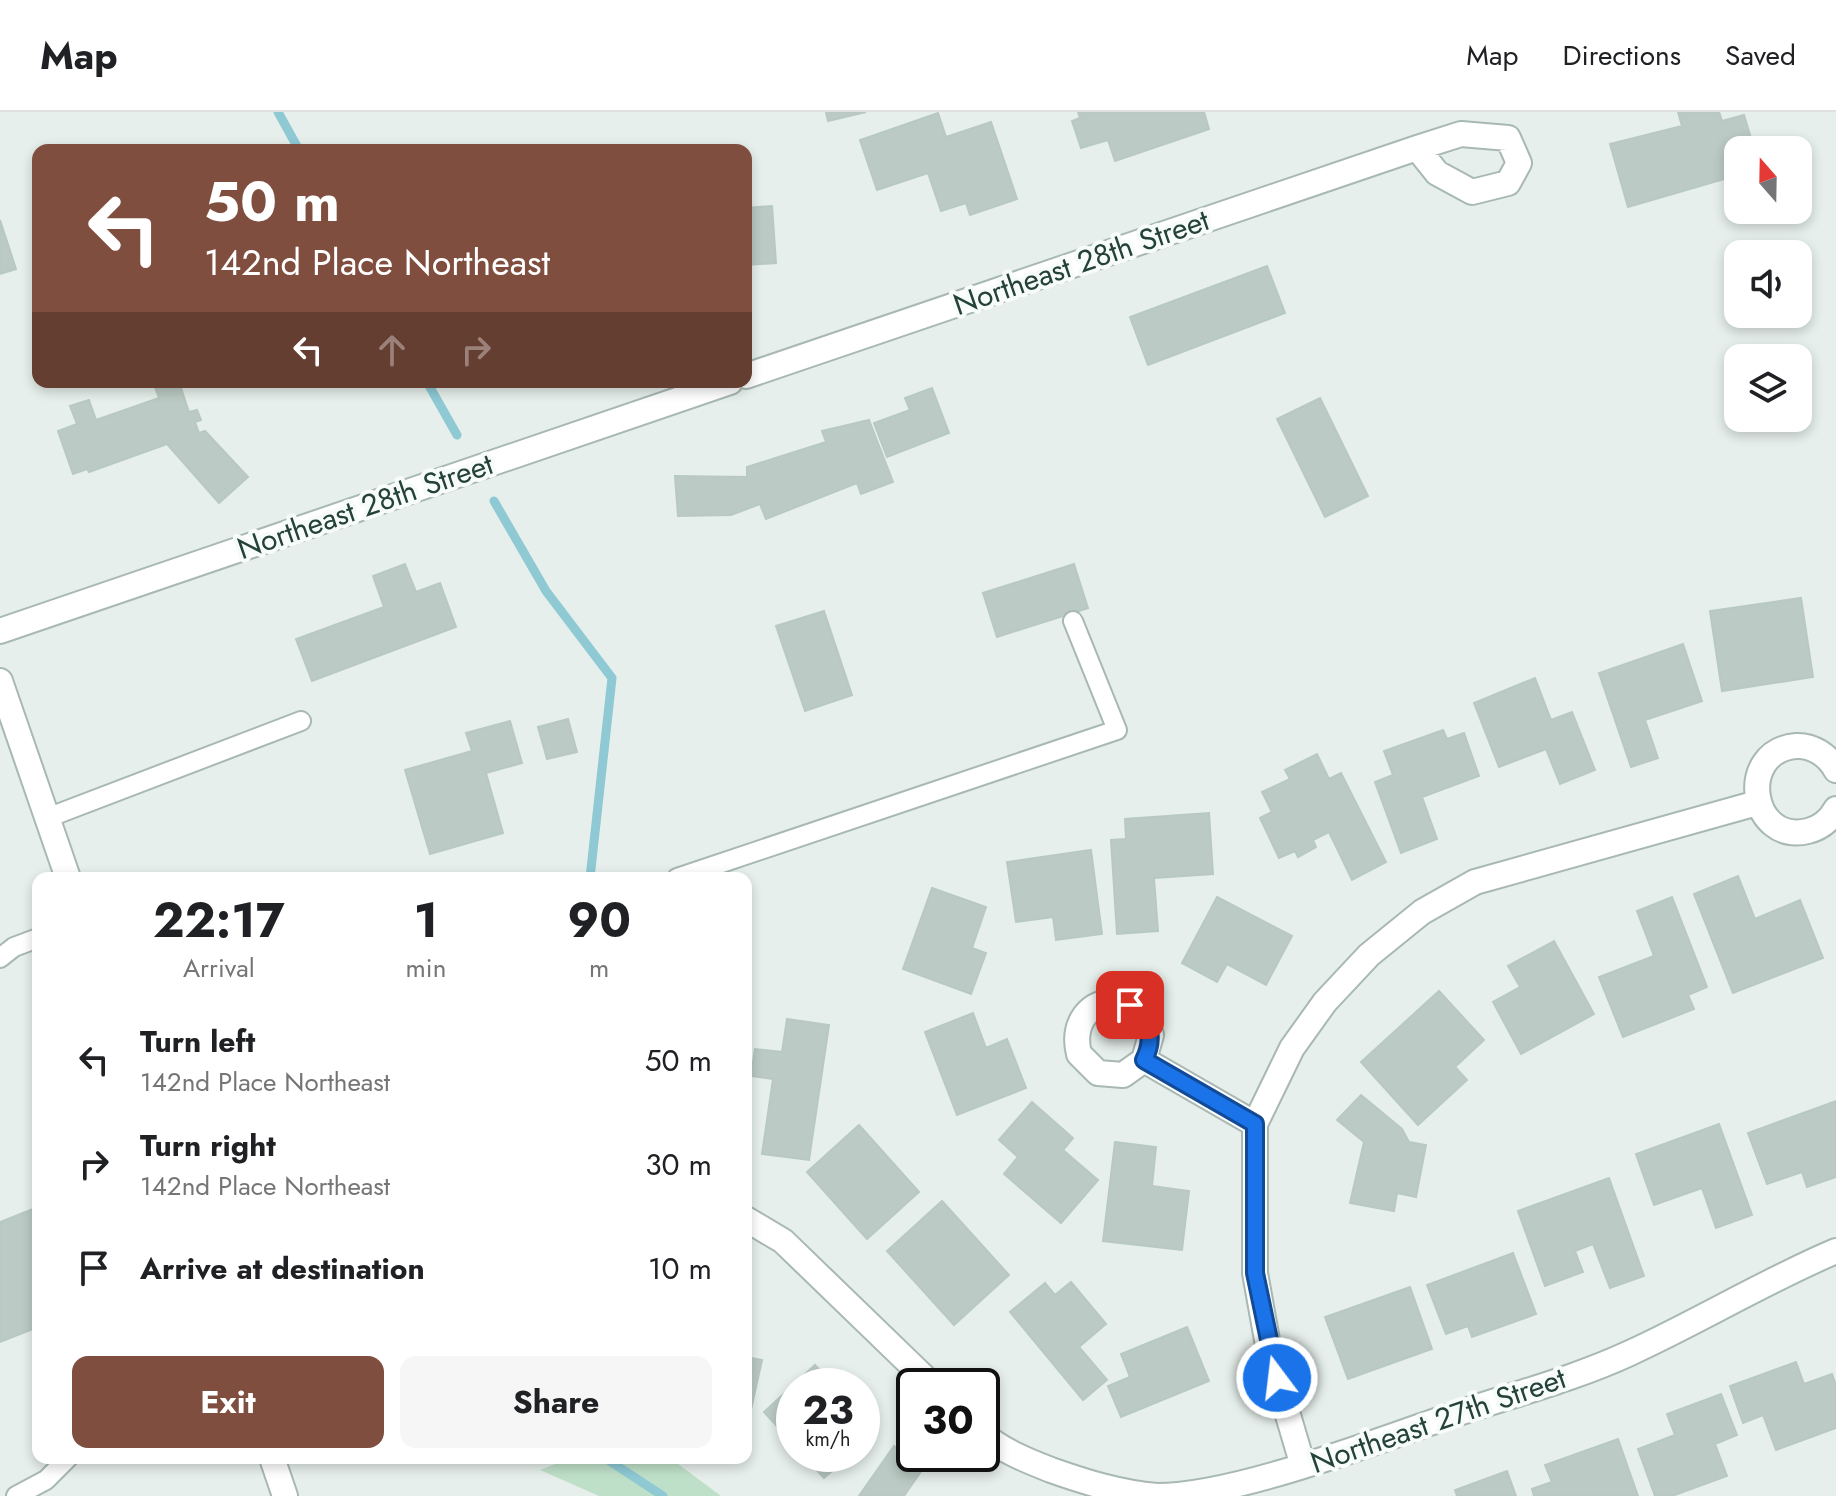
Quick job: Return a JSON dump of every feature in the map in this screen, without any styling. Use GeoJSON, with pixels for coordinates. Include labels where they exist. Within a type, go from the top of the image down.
{"type":"FeatureCollection","features":[{"type":"Feature","properties":{"kind":"street","name":"Northeast 28th Street"},"geometry":{"type":"LineString","coordinates":[[752,374],[1417,148]]}},
{"type":"Feature","properties":{"kind":"street","name":"Northeast 28th Street"},"geometry":{"type":"LineString","coordinates":[[0,631],[712,388]]}},
{"type":"Feature","properties":{"kind":"street"},"geometry":{"type":"LineString","coordinates":[[0,681],[66,872]]}},
{"type":"Feature","properties":{"kind":"street"},"geometry":{"type":"LineString","coordinates":[[1836,770],[1823,754],[1811,748],[1784,749],[1763,764],[1757,776],[1757,803],[1773,825],[1798,833],[1824,824],[1836,809]]}},
{"type":"Feature","properties":{"kind":"street"},"geometry":{"type":"LineString","coordinates":[[1303,1466],[1269,1351],[1255,1273],[1255,1124],[1292,1048],[1325,1002],[1369,955],[1422,912],[1475,882],[1757,803]]}},
{"type":"Feature","properties":{"kind":"street"},"geometry":{"type":"LineString","coordinates":[[1144,1060],[1255,1124]]}},
{"type":"Feature","properties":{"kind":"street"},"geometry":{"type":"LineString","coordinates":[[752,1223],[783,1241],[914,1368]]}},
{"type":"Feature","properties":{"kind":"street","name":"Northeast 27th Street"},"geometry":{"type":"LineString","coordinates":[[1000,1446],[1087,1483],[1158,1496],[1219,1491],[1303,1466],[1626,1355],[1711,1316],[1787,1272],[1836,1251]]}},
{"type":"Feature","properties":{"kind":"street"},"geometry":{"type":"LineString","coordinates":[[274,1464],[285,1496]]}},
{"type":"Feature","properties":{"kind":"lane"},"geometry":{"type":"LineString","coordinates":[[695,872],[1117,730],[1073,621]]}},
{"type":"Feature","properties":{"kind":"lane"},"geometry":{"type":"LineString","coordinates":[[47,818],[301,721]]}},
{"type":"Feature","properties":{"kind":"lane"},"geometry":{"type":"LineString","coordinates":[[0,958],[14,947],[32,940]]}},
{"type":"Feature","properties":{"kind":"lane"},"geometry":{"type":"LineString","coordinates":[[16,1496],[46,1480],[62,1464]]}},
{"type":"Feature","properties":{"kind":"green space"},"geometry":{"type":"Polygon","coordinates":[[[555,1464],[678,1464],[721,1496],[599,1496],[540,1470],[555,1464]]]}},
{"type":"Feature","properties":{"kind":"building"},"geometry":{"type":"Polygon","coordinates":[[[826,112],[866,112],[828,121],[826,112]]]}},
{"type":"Feature","properties":{"kind":"building"},"geometry":{"type":"Polygon","coordinates":[[[1078,112],[1204,112],[1209,129],[1115,161],[1108,140],[1081,148],[1072,121],[1080,118],[1078,112]]]}},
{"type":"Feature","properties":{"kind":"building"},"geometry":{"type":"Polygon","coordinates":[[[1678,112],[1719,112],[1722,121],[1744,115],[1750,136],[1724,136],[1724,179],[1628,207],[1610,144],[1682,126],[1678,112]]]}},
{"type":"Feature","properties":{"kind":"building"},"geometry":{"type":"Polygon","coordinates":[[[938,113],[946,137],[991,122],[1017,199],[970,215],[966,203],[941,211],[928,173],[877,190],[860,140],[938,113]]]}},
{"type":"Feature","properties":{"kind":"building"},"geometry":{"type":"Polygon","coordinates":[[[772,206],[776,263],[752,265],[752,208],[772,206]]]}},
{"type":"Feature","properties":{"kind":"building"},"geometry":{"type":"Polygon","coordinates":[[[0,220],[16,269],[0,274],[0,220]]]}},
{"type":"Feature","properties":{"kind":"building"},"geometry":{"type":"Polygon","coordinates":[[[1267,266],[1285,313],[1148,365],[1130,317],[1267,266]]]}},
{"type":"Feature","properties":{"kind":"building"},"geometry":{"type":"Polygon","coordinates":[[[155,388],[181,388],[189,412],[197,410],[201,420],[195,422],[199,433],[205,431],[248,477],[219,503],[167,444],[89,472],[87,469],[73,474],[58,431],[77,424],[70,406],[89,400],[96,420],[159,398],[155,388]]]}},
{"type":"Feature","properties":{"kind":"building"},"geometry":{"type":"Polygon","coordinates":[[[932,388],[949,433],[887,457],[874,423],[910,410],[905,398],[932,388]]]}},
{"type":"Feature","properties":{"kind":"building"},"geometry":{"type":"Polygon","coordinates":[[[1320,398],[1368,496],[1325,517],[1277,419],[1320,398]]]}},
{"type":"Feature","properties":{"kind":"building"},"geometry":{"type":"Polygon","coordinates":[[[869,420],[893,482],[861,494],[857,483],[766,519],[760,504],[731,515],[678,516],[675,476],[747,477],[747,467],[826,442],[822,431],[869,420]]]}},
{"type":"Feature","properties":{"kind":"building"},"geometry":{"type":"Polygon","coordinates":[[[405,564],[416,592],[440,583],[456,627],[312,681],[296,639],[384,607],[373,576],[405,564]]]}},
{"type":"Feature","properties":{"kind":"building"},"geometry":{"type":"Polygon","coordinates":[[[1074,564],[1088,608],[997,637],[983,593],[1074,564]]]}},
{"type":"Feature","properties":{"kind":"building"},"geometry":{"type":"Polygon","coordinates":[[[1801,598],[1813,677],[1722,691],[1710,611],[1801,598]]]}},
{"type":"Feature","properties":{"kind":"building"},"geometry":{"type":"Polygon","coordinates":[[[824,611],[852,695],[805,711],[776,626],[824,611]]]}},
{"type":"Feature","properties":{"kind":"building"},"geometry":{"type":"Polygon","coordinates":[[[1683,644],[1702,701],[1645,720],[1658,758],[1631,767],[1599,673],[1683,644]]]}},
{"type":"Feature","properties":{"kind":"building"},"geometry":{"type":"Polygon","coordinates":[[[1535,678],[1551,720],[1572,712],[1595,770],[1560,784],[1546,749],[1499,767],[1474,703],[1535,678]]]}},
{"type":"Feature","properties":{"kind":"building"},"geometry":{"type":"Polygon","coordinates":[[[568,719],[577,752],[547,759],[538,727],[568,719]]]}},
{"type":"Feature","properties":{"kind":"building"},"geometry":{"type":"Polygon","coordinates":[[[510,721],[522,763],[486,773],[503,833],[430,854],[405,770],[472,751],[466,733],[510,721]]]}},
{"type":"Feature","properties":{"kind":"building"},"geometry":{"type":"Polygon","coordinates":[[[1443,730],[1447,739],[1464,733],[1479,776],[1422,797],[1437,839],[1401,853],[1375,782],[1393,775],[1384,751],[1443,730]]]}},
{"type":"Feature","properties":{"kind":"building"},"geometry":{"type":"Polygon","coordinates":[[[1317,754],[1329,779],[1341,773],[1386,862],[1352,880],[1329,832],[1313,840],[1316,847],[1298,857],[1295,851],[1279,858],[1260,818],[1272,812],[1262,792],[1290,779],[1285,770],[1317,754]]]}},
{"type":"Feature","properties":{"kind":"building"},"geometry":{"type":"Polygon","coordinates":[[[1209,813],[1213,874],[1154,878],[1158,931],[1117,934],[1111,840],[1126,839],[1125,819],[1209,813]]]}},
{"type":"Feature","properties":{"kind":"building"},"geometry":{"type":"Polygon","coordinates":[[[1091,850],[1102,934],[1056,940],[1053,917],[1016,922],[1007,862],[1091,850]]]}},
{"type":"Feature","properties":{"kind":"building"},"geometry":{"type":"Polygon","coordinates":[[[1738,876],[1755,919],[1800,900],[1823,958],[1733,993],[1694,894],[1738,876]]]}},
{"type":"Feature","properties":{"kind":"building"},"geometry":{"type":"Polygon","coordinates":[[[932,888],[986,907],[972,948],[986,953],[971,994],[903,969],[932,888]]]}},
{"type":"Feature","properties":{"kind":"building"},"geometry":{"type":"Polygon","coordinates":[[[1217,897],[1292,936],[1266,985],[1227,964],[1217,982],[1182,963],[1217,897]]]}},
{"type":"Feature","properties":{"kind":"building"},"geometry":{"type":"Polygon","coordinates":[[[1672,897],[1707,987],[1688,995],[1694,1009],[1623,1037],[1599,977],[1654,956],[1637,911],[1672,897]]]}},
{"type":"Feature","properties":{"kind":"building"},"geometry":{"type":"Polygon","coordinates":[[[1554,941],[1594,1014],[1521,1054],[1493,1002],[1520,987],[1508,966],[1554,941]]]}},
{"type":"Feature","properties":{"kind":"building"},"geometry":{"type":"Polygon","coordinates":[[[1439,991],[1484,1040],[1455,1067],[1467,1080],[1418,1125],[1361,1062],[1439,991]]]}},
{"type":"Feature","properties":{"kind":"building"},"geometry":{"type":"Polygon","coordinates":[[[973,1013],[986,1048],[1007,1039],[1026,1088],[957,1115],[925,1032],[973,1013]]]}},
{"type":"Feature","properties":{"kind":"building"},"geometry":{"type":"Polygon","coordinates":[[[787,1019],[829,1025],[809,1160],[762,1154],[773,1079],[752,1076],[755,1049],[782,1052],[787,1019]]]}},
{"type":"Feature","properties":{"kind":"building"},"geometry":{"type":"Polygon","coordinates":[[[1361,1095],[1402,1129],[1409,1142],[1426,1145],[1416,1197],[1397,1193],[1394,1211],[1350,1203],[1364,1142],[1337,1120],[1361,1095]]]}},
{"type":"Feature","properties":{"kind":"building"},"geometry":{"type":"Polygon","coordinates":[[[1836,1101],[1836,1177],[1807,1187],[1802,1172],[1767,1184],[1748,1133],[1836,1101]]]}},
{"type":"Feature","properties":{"kind":"building"},"geometry":{"type":"Polygon","coordinates":[[[1032,1102],[1073,1138],[1063,1150],[1098,1180],[1061,1223],[1004,1174],[1018,1157],[999,1140],[1032,1102]]]}},
{"type":"Feature","properties":{"kind":"building"},"geometry":{"type":"Polygon","coordinates":[[[1719,1124],[1752,1215],[1716,1228],[1702,1188],[1654,1205],[1636,1154],[1719,1124]]]}},
{"type":"Feature","properties":{"kind":"building"},"geometry":{"type":"Polygon","coordinates":[[[859,1125],[919,1192],[867,1239],[807,1172],[859,1125]]]}},
{"type":"Feature","properties":{"kind":"building"},"geometry":{"type":"Polygon","coordinates":[[[1115,1142],[1156,1147],[1152,1186],[1189,1191],[1182,1250],[1103,1241],[1115,1142]]]}},
{"type":"Feature","properties":{"kind":"building"},"geometry":{"type":"Polygon","coordinates":[[[1609,1178],[1644,1276],[1610,1288],[1593,1244],[1575,1251],[1583,1272],[1545,1286],[1518,1211],[1609,1178]]]}},
{"type":"Feature","properties":{"kind":"building"},"geometry":{"type":"Polygon","coordinates":[[[942,1201],[1009,1275],[954,1325],[887,1251],[942,1201]]]}},
{"type":"Feature","properties":{"kind":"building"},"geometry":{"type":"Polygon","coordinates":[[[32,1209],[32,1329],[0,1342],[0,1222],[32,1209]]]}},
{"type":"Feature","properties":{"kind":"building"},"geometry":{"type":"Polygon","coordinates":[[[1513,1253],[1536,1314],[1472,1337],[1468,1326],[1446,1334],[1427,1285],[1513,1253]]]}},
{"type":"Feature","properties":{"kind":"building"},"geometry":{"type":"Polygon","coordinates":[[[1071,1282],[1106,1324],[1079,1347],[1107,1380],[1083,1400],[1010,1312],[1045,1283],[1055,1295],[1071,1282]]]}},
{"type":"Feature","properties":{"kind":"building"},"geometry":{"type":"Polygon","coordinates":[[[1410,1287],[1432,1349],[1348,1379],[1325,1317],[1410,1287]]]}},
{"type":"Feature","properties":{"kind":"building"},"geometry":{"type":"Polygon","coordinates":[[[1187,1327],[1209,1381],[1121,1417],[1108,1386],[1130,1377],[1121,1354],[1187,1327]]]}},
{"type":"Feature","properties":{"kind":"building"},"geometry":{"type":"Polygon","coordinates":[[[752,1358],[762,1360],[752,1405],[752,1358]]]}},
{"type":"Feature","properties":{"kind":"building"},"geometry":{"type":"Polygon","coordinates":[[[1796,1362],[1804,1384],[1832,1374],[1836,1385],[1836,1428],[1776,1450],[1763,1415],[1743,1423],[1730,1386],[1796,1362]]]}},
{"type":"Feature","properties":{"kind":"building"},"geometry":{"type":"Polygon","coordinates":[[[1721,1394],[1737,1435],[1715,1444],[1727,1476],[1672,1496],[1655,1496],[1638,1449],[1675,1435],[1667,1414],[1721,1394]]]}},
{"type":"Feature","properties":{"kind":"building"},"geometry":{"type":"Polygon","coordinates":[[[776,1401],[776,1425],[764,1412],[776,1401]]]}},
{"type":"Feature","properties":{"kind":"building"},"geometry":{"type":"Polygon","coordinates":[[[1618,1439],[1638,1496],[1534,1496],[1532,1489],[1552,1482],[1545,1465],[1618,1439]]]}},
{"type":"Feature","properties":{"kind":"building"},"geometry":{"type":"Polygon","coordinates":[[[894,1446],[896,1472],[921,1472],[904,1496],[859,1496],[876,1472],[880,1472],[880,1466],[894,1446]]]}},
{"type":"Feature","properties":{"kind":"building"},"geometry":{"type":"Polygon","coordinates":[[[1507,1471],[1516,1496],[1457,1496],[1455,1490],[1507,1471]]]}},
{"type":"Feature","properties":{"kind":"waterway"},"geometry":{"type":"LineString","coordinates":[[278,112],[296,144]]}},
{"type":"Feature","properties":{"kind":"waterway"},"geometry":{"type":"LineString","coordinates":[[430,388],[457,435]]}},
{"type":"Feature","properties":{"kind":"waterway"},"geometry":{"type":"LineString","coordinates":[[494,501],[546,591],[612,678],[591,872]]}},
{"type":"Feature","properties":{"kind":"waterway"},"geometry":{"type":"LineString","coordinates":[[614,1464],[663,1496]]}},
{"type":"Feature","properties":{"kind":"route"},"geometry":{"type":"LineString","coordinates":[[1130,1005],[1148,1023],[1150,1049],[1144,1060],[1162,1074],[1255,1124],[1255,1273],[1277,1378]]}}]}
